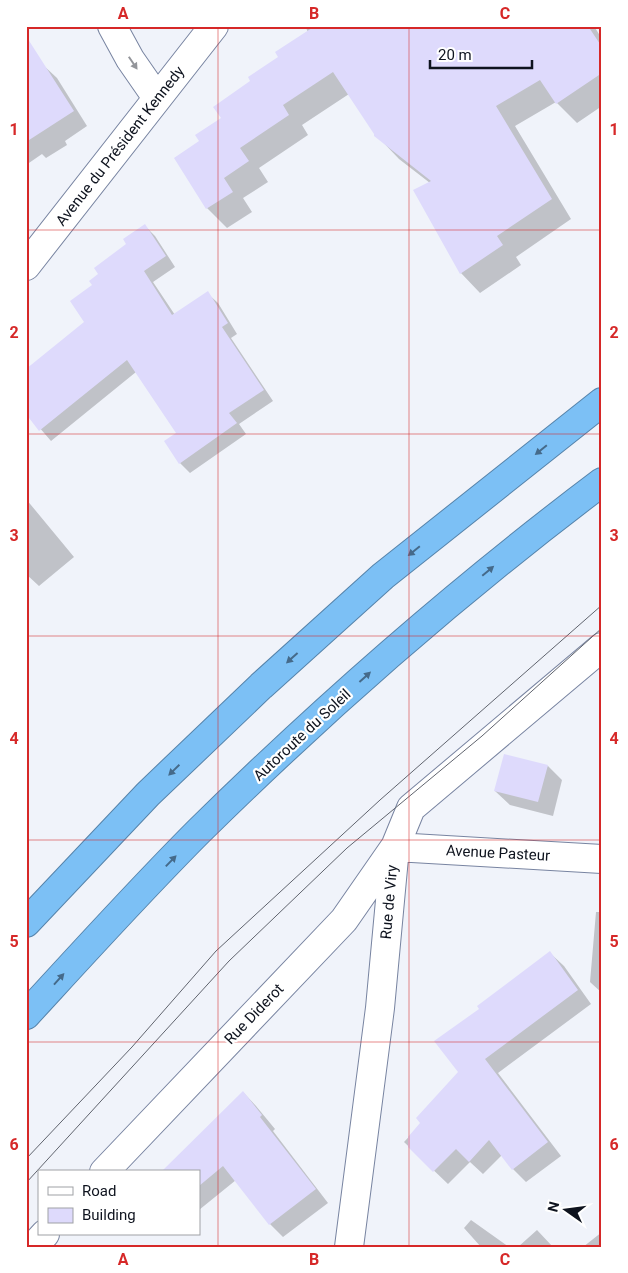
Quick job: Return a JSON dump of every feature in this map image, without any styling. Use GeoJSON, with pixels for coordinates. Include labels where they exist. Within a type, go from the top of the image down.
{"type":"FeatureCollection","features":[{"type":"Feature","properties":{"kind":"highway"},"geometry":{"type":"LineString","coordinates":[[26,923],[148,794],[261,686],[383,576],[602,402]]}},
{"type":"Feature","properties":{"kind":"highway","name":"Autoroute du Soleil"},"geometry":{"type":"LineString","coordinates":[[26,1015],[92,943],[199,832],[312,724],[422,626],[531,536],[602,482]]}},
{"type":"Feature","properties":{"kind":"street"},"geometry":{"type":"LineString","coordinates":[[112,26],[130,59],[158,98]]}},
{"type":"Feature","properties":{"kind":"street","name":"Avenue du Président Kennedy"},"geometry":{"type":"LineString","coordinates":[[26,266],[214,26]]}},
{"type":"Feature","properties":{"kind":"street","name":"Rue de Viry"},"geometry":{"type":"LineString","coordinates":[[349,1247],[380,1008],[394,847],[411,808],[602,647]]}},
{"type":"Feature","properties":{"kind":"street","name":"Avenue Pasteur"},"geometry":{"type":"LineString","coordinates":[[394,847],[602,860]]}},
{"type":"Feature","properties":{"kind":"street","name":"Rue Diderot"},"geometry":{"type":"LineString","coordinates":[[106,1170],[344,920],[394,847]]}},
{"type":"Feature","properties":{"kind":"street"},"geometry":{"type":"LineString","coordinates":[[33,1247],[43,1236]]}},
{"type":"Feature","properties":{"kind":"building"},"geometry":{"type":"Polygon","coordinates":[[[315,26],[588,26],[602,47],[602,73],[556,104],[540,80],[496,106],[552,199],[497,236],[503,245],[460,274],[413,190],[431,181],[374,136],[333,72],[283,105],[289,115],[240,148],[249,161],[224,178],[233,192],[206,209],[174,158],[199,141],[195,135],[221,118],[213,107],[250,81],[248,77],[278,57],[275,52],[315,26]]]}},
{"type":"Feature","properties":{"kind":"building"},"geometry":{"type":"Polygon","coordinates":[[[26,36],[74,111],[26,142],[26,36]]]}},
{"type":"Feature","properties":{"kind":"building"},"geometry":{"type":"Polygon","coordinates":[[[145,224],[166,256],[144,271],[172,315],[208,291],[228,323],[222,327],[264,390],[229,413],[237,423],[179,464],[164,441],[176,433],[127,360],[39,431],[26,414],[26,369],[84,322],[70,301],[92,285],[89,281],[98,274],[94,268],[126,244],[123,239],[145,224]]]}},
{"type":"Feature","properties":{"kind":"building"},"geometry":{"type":"Polygon","coordinates":[[[504,754],[548,765],[538,802],[494,791],[504,754]]]}},
{"type":"Feature","properties":{"kind":"building"},"geometry":{"type":"Polygon","coordinates":[[[550,951],[578,990],[485,1059],[548,1142],[512,1170],[489,1140],[469,1162],[456,1149],[433,1172],[408,1147],[408,1137],[420,1123],[416,1118],[458,1072],[434,1041],[479,1009],[477,1006],[550,951]]]}},
{"type":"Feature","properties":{"kind":"building"},"geometry":{"type":"Polygon","coordinates":[[[243,1091],[262,1115],[260,1117],[316,1189],[269,1225],[223,1166],[200,1185],[200,1170],[163,1170],[243,1091]]]}},
{"type":"Feature","properties":{"kind":"tram line"},"geometry":{"type":"LineString","coordinates":[[26,1159],[132,1047],[216,951],[380,800],[602,605]]}},
{"type":"Feature","properties":{"kind":"tram line"},"geometry":{"type":"LineString","coordinates":[[26,1183],[229,961],[347,848],[482,736],[602,628]]}}]}
